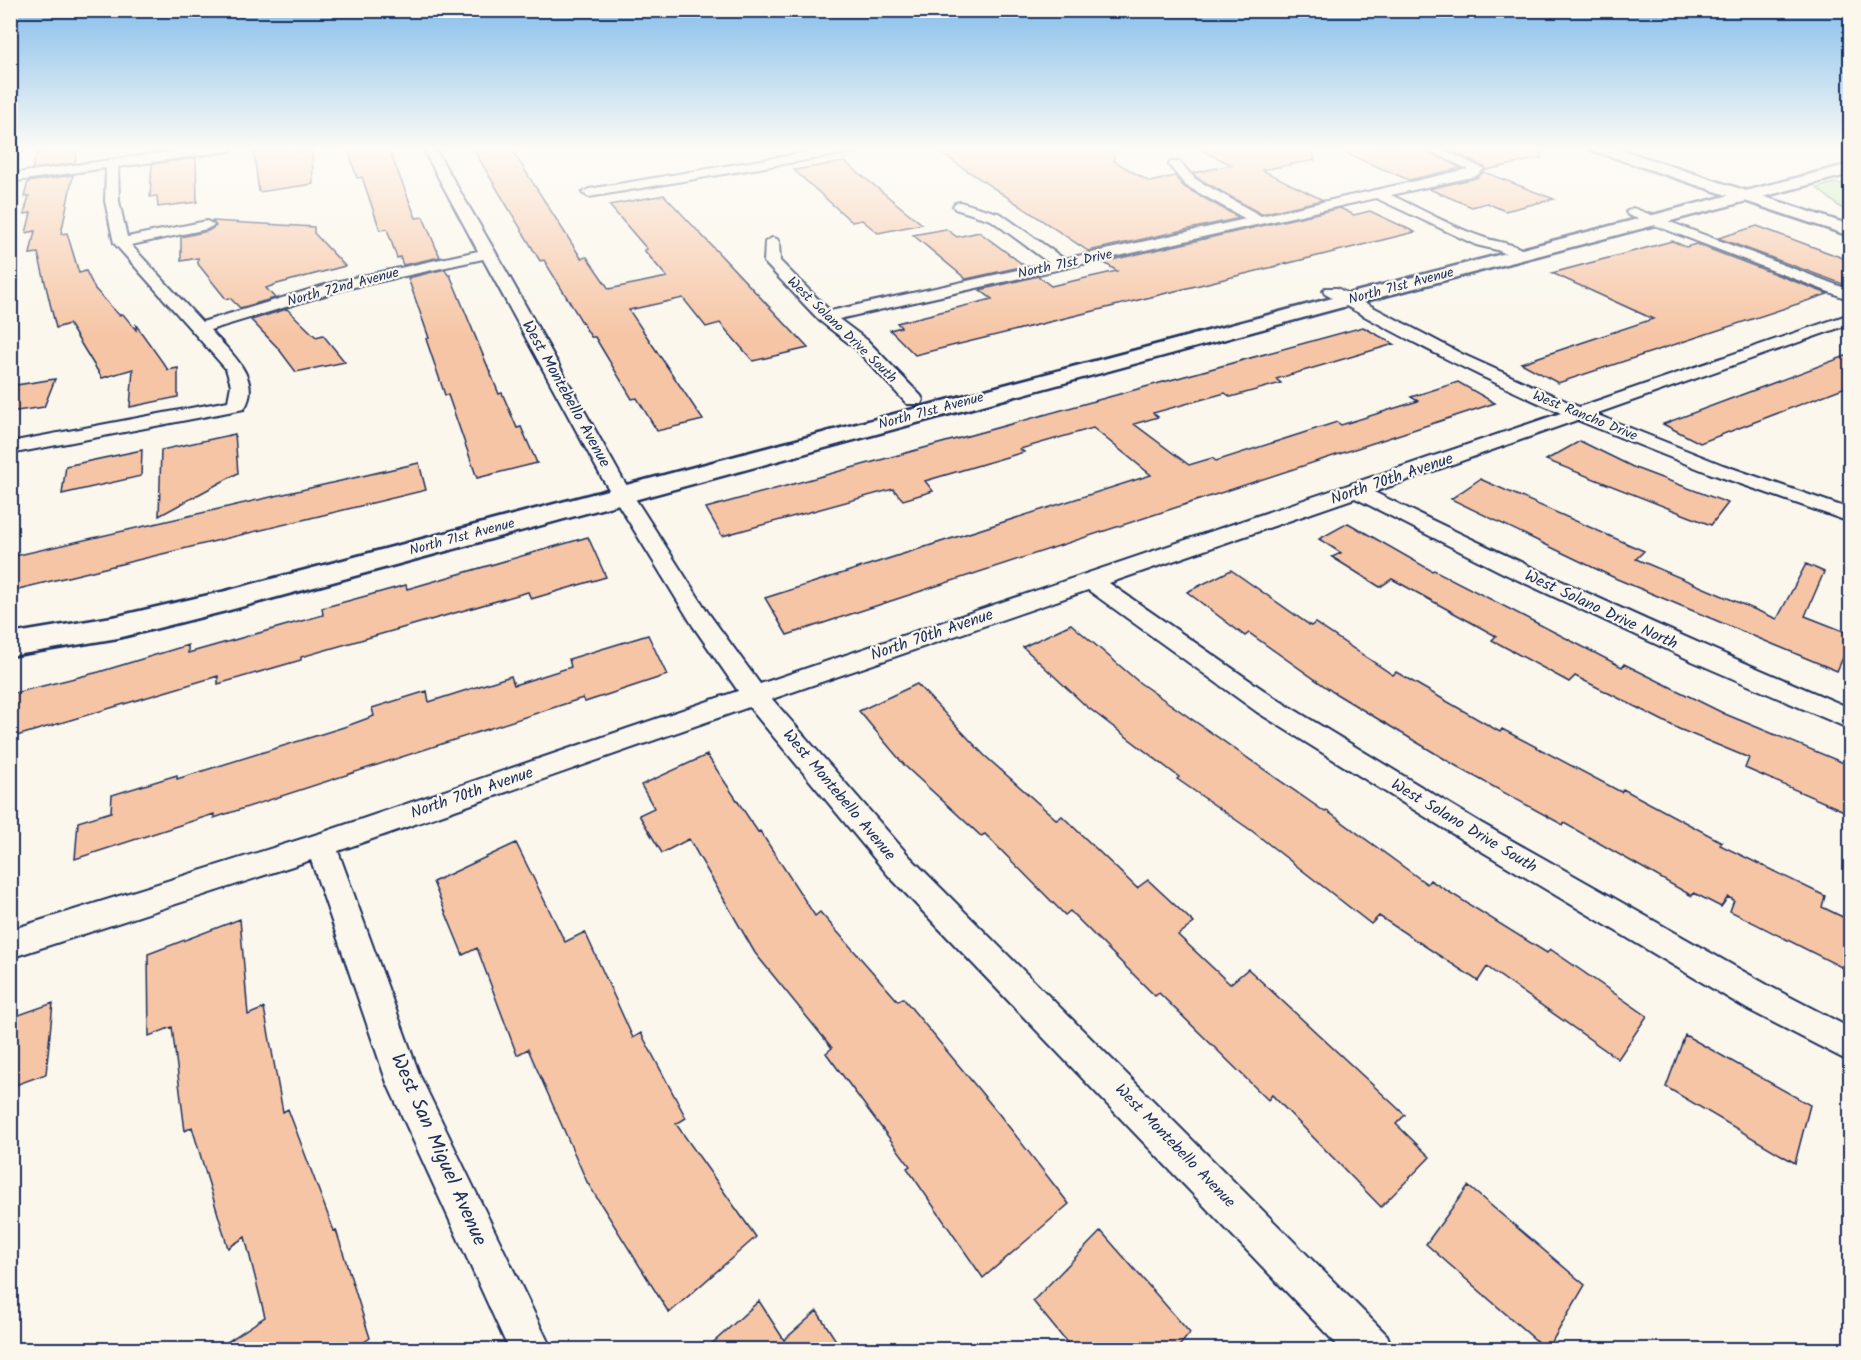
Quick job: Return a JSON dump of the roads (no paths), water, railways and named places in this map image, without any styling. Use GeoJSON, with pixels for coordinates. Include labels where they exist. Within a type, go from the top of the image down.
{"type":"FeatureCollection","features":[{"type":"Feature","properties":{"kind":"street"},"geometry":{"type":"LineString","coordinates":[[10,448],[237,405],[240,385],[235,368],[121,243],[114,210]]}},
{"type":"Feature","properties":{"kind":"street","name":"West Montebello Avenue"},"geometry":{"type":"LineString","coordinates":[[465,210],[617,486],[701,620],[754,695],[899,866],[1372,1350]]}},
{"type":"Feature","properties":{"kind":"street"},"geometry":{"type":"LineString","coordinates":[[975,210],[996,217],[1061,264]]}},
{"type":"Feature","properties":{"kind":"street"},"geometry":{"type":"LineString","coordinates":[[1241,210],[1260,221]]}},
{"type":"Feature","properties":{"kind":"street","name":"North 71st Drive"},"geometry":{"type":"LineString","coordinates":[[826,317],[1307,210]]}},
{"type":"Feature","properties":{"kind":"street"},"geometry":{"type":"LineString","coordinates":[[1422,210],[1481,242],[1502,246],[1521,255]]}},
{"type":"Feature","properties":{"kind":"street","name":"North 71st Avenue"},"geometry":{"type":"LineString","coordinates":[[1339,296],[1502,246],[1639,210]]}},
{"type":"Feature","properties":{"kind":"street","name":"North 71st Avenue"},"geometry":{"type":"LineString","coordinates":[[10,634],[617,486],[1339,296],[1521,255],[1691,210]]}},
{"type":"Feature","properties":{"kind":"street"},"geometry":{"type":"LineString","coordinates":[[1791,210],[1851,231]]}},
{"type":"Feature","properties":{"kind":"street"},"geometry":{"type":"LineString","coordinates":[[1633,212],[1851,295]]}},
{"type":"Feature","properties":{"kind":"street"},"geometry":{"type":"LineString","coordinates":[[121,243],[207,225]]}},
{"type":"Feature","properties":{"kind":"street","name":"West Solano Drive South"},"geometry":{"type":"LineString","coordinates":[[772,242],[772,262],[826,317],[861,345],[920,406]]}},
{"type":"Feature","properties":{"kind":"street","name":"North 72nd Avenue"},"geometry":{"type":"LineString","coordinates":[[198,328],[341,285],[489,253]]}},
{"type":"Feature","properties":{"kind":"street","name":"West Rancho Drive"},"geometry":{"type":"LineString","coordinates":[[1339,296],[1490,376],[1743,478],[1851,516]]}},
{"type":"Feature","properties":{"kind":"street","name":"North 70th Avenue"},"geometry":{"type":"LineString","coordinates":[[10,944],[321,845],[754,695],[1092,582],[1851,319]]}},
{"type":"Feature","properties":{"kind":"street","name":"North 71st Avenue"},"geometry":{"type":"LineString","coordinates":[[10,645],[107,630],[151,620],[617,486]]}},
{"type":"Feature","properties":{"kind":"street","name":"West Solano Drive North"},"geometry":{"type":"LineString","coordinates":[[1356,491],[1513,570],[1701,655],[1851,719]]}},
{"type":"Feature","properties":{"kind":"street","name":"West Solano Drive South"},"geometry":{"type":"LineString","coordinates":[[1092,582],[1266,705],[1471,831],[1759,998],[1851,1046]]}},
{"type":"Feature","properties":{"kind":"street","name":"West San Miguel Avenue"},"geometry":{"type":"LineString","coordinates":[[321,845],[405,1083],[531,1350]]}}]}
